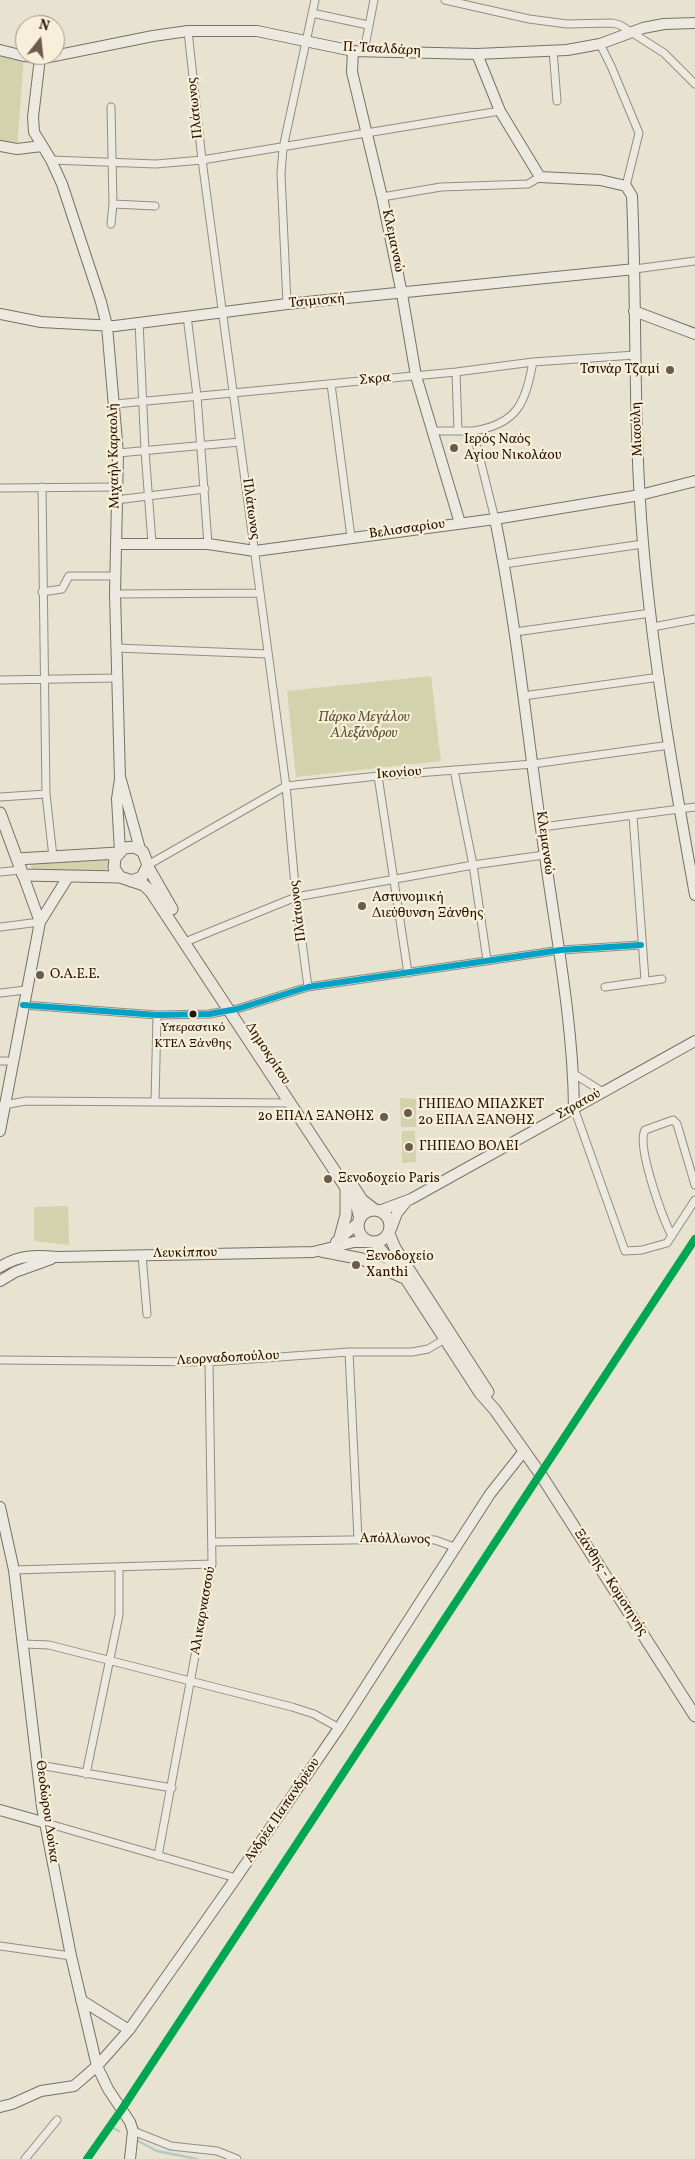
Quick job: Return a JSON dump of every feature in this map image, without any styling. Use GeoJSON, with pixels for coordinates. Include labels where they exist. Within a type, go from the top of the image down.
{"type":"FeatureCollection","features":[{"type":"Feature","properties":{"kind":"main road"},"geometry":{"type":"LineString","coordinates":[[0,813],[20,868]]}},
{"type":"Feature","properties":{"kind":"main road"},"geometry":{"type":"LineString","coordinates":[[130,847],[140,849],[146,856],[148,866],[142,877],[126,879],[68,877],[20,868],[54,857],[119,852],[130,847]]}},
{"type":"Feature","properties":{"kind":"main road"},"geometry":{"type":"LineString","coordinates":[[119,852],[114,863],[126,879]]}},
{"type":"Feature","properties":{"kind":"main road","name":"Δημοκρίτου"},"geometry":{"type":"LineString","coordinates":[[148,866],[188,941]]}},
{"type":"Feature","properties":{"kind":"main road","name":"Δημοκρίτου"},"geometry":{"type":"LineString","coordinates":[[126,879],[144,885],[151,892],[188,941],[362,1200],[377,1211]]}},
{"type":"Feature","properties":{"kind":"main road","name":"Δημοκρίτου"},"geometry":{"type":"LineString","coordinates":[[233,1009],[290,1103],[346,1188],[357,1207],[360,1221]]}},
{"type":"Feature","properties":{"kind":"main road"},"geometry":{"type":"LineString","coordinates":[[339,1241],[346,1215],[346,1188]]}},
{"type":"Feature","properties":{"kind":"main road"},"geometry":{"type":"LineString","coordinates":[[448,1337],[406,1279],[372,1242],[362,1236],[360,1221],[366,1212],[377,1211],[388,1218],[395,1248],[448,1337],[480,1393],[495,1410],[524,1451]]}},
{"type":"Feature","properties":{"kind":"main road"},"geometry":{"type":"LineString","coordinates":[[372,1242],[381,1241],[390,1231]]}},
{"type":"Feature","properties":{"kind":"main road"},"geometry":{"type":"LineString","coordinates":[[317,1252],[362,1259],[406,1279]]}},
{"type":"Feature","properties":{"kind":"main road","name":"Ξάνθης - Κομοτηνής"},"geometry":{"type":"LineString","coordinates":[[524,1451],[695,1716]]}},
{"type":"Feature","properties":{"kind":"street"},"geometry":{"type":"LineString","coordinates":[[287,304],[281,174],[283,148],[315,0]]}},
{"type":"Feature","properties":{"kind":"street"},"geometry":{"type":"LineString","coordinates":[[364,51],[374,0]]}},
{"type":"Feature","properties":{"kind":"street"},"geometry":{"type":"LineString","coordinates":[[445,0],[529,19],[567,24],[612,23],[632,32],[664,53],[695,84]]}},
{"type":"Feature","properties":{"kind":"street"},"geometry":{"type":"LineString","coordinates":[[312,13],[368,25]]}},
{"type":"Feature","properties":{"kind":"street","name":"Π. Τσαλδάρη"},"geometry":{"type":"LineString","coordinates":[[65,53],[188,31],[257,31],[353,51],[478,54],[553,50],[600,44],[632,32],[664,24],[695,23]]}},
{"type":"Feature","properties":{"kind":"street","name":"Πλάτωνος"},"geometry":{"type":"LineString","coordinates":[[188,31],[202,160],[235,392],[286,786],[296,897],[308,987]]}},
{"type":"Feature","properties":{"kind":"street"},"geometry":{"type":"LineString","coordinates":[[382,197],[441,187],[528,184],[540,177],[600,180],[626,186],[639,133],[600,44]]}},
{"type":"Feature","properties":{"kind":"street"},"geometry":{"type":"LineString","coordinates":[[0,50],[15,53]]}},
{"type":"Feature","properties":{"kind":"street"},"geometry":{"type":"LineString","coordinates":[[553,50],[557,101]]}},
{"type":"Feature","properties":{"kind":"street","name":"Κλεμανσώ"},"geometry":{"type":"LineString","coordinates":[[353,51],[352,72],[382,197],[402,294],[416,376],[460,522]]}},
{"type":"Feature","properties":{"kind":"street"},"geometry":{"type":"LineString","coordinates":[[478,54],[500,111],[540,177]]}},
{"type":"Feature","properties":{"kind":"street","name":"Μιχαήλ Καραολή"},"geometry":{"type":"LineString","coordinates":[[39,65],[33,127],[51,160],[95,283],[107,326],[115,404],[118,453],[115,594],[120,779],[117,799],[119,852]]}},
{"type":"Feature","properties":{"kind":"street"},"geometry":{"type":"LineString","coordinates":[[110,224],[113,204],[111,107]]}},
{"type":"Feature","properties":{"kind":"street"},"geometry":{"type":"LineString","coordinates":[[51,160],[156,164],[202,160],[500,111]]}},
{"type":"Feature","properties":{"kind":"street"},"geometry":{"type":"LineString","coordinates":[[0,146],[17,149],[42,146]]}},
{"type":"Feature","properties":{"kind":"street","name":"Μιαούλη"},"geometry":{"type":"LineString","coordinates":[[626,186],[632,196],[635,269],[635,355],[643,544],[679,810],[695,895]]}},
{"type":"Feature","properties":{"kind":"street"},"geometry":{"type":"LineString","coordinates":[[113,204],[155,206]]}},
{"type":"Feature","properties":{"kind":"street"},"geometry":{"type":"LineString","coordinates":[[635,269],[695,261]]}},
{"type":"Feature","properties":{"kind":"street","name":"Τσιμισκή"},"geometry":{"type":"LineString","coordinates":[[0,314],[41,322],[107,326],[287,304],[402,294],[635,269]]}},
{"type":"Feature","properties":{"kind":"street"},"geometry":{"type":"LineString","coordinates":[[634,311],[695,334]]}},
{"type":"Feature","properties":{"kind":"street"},"geometry":{"type":"LineString","coordinates":[[187,316],[197,396],[208,544]]}},
{"type":"Feature","properties":{"kind":"street"},"geometry":{"type":"LineString","coordinates":[[139,322],[145,451],[152,543]]}},
{"type":"Feature","properties":{"kind":"street","name":"Σκρα"},"geometry":{"type":"LineString","coordinates":[[115,404],[456,372],[533,362],[635,355]]}},
{"type":"Feature","properties":{"kind":"street"},"geometry":{"type":"LineString","coordinates":[[432,431],[473,431],[490,428],[513,416],[522,403],[528,388],[533,362]]}},
{"type":"Feature","properties":{"kind":"street"},"geometry":{"type":"LineString","coordinates":[[456,372],[458,431]]}},
{"type":"Feature","properties":{"kind":"street"},"geometry":{"type":"LineString","coordinates":[[331,384],[350,537]]}},
{"type":"Feature","properties":{"kind":"street","name":"Κλεμανσώ"},"geometry":{"type":"LineString","coordinates":[[473,431],[495,519],[515,632],[542,827],[544,855],[561,950],[574,1074],[574,1108],[625,1251],[642,1250],[664,1244],[672,1236]]}},
{"type":"Feature","properties":{"kind":"street"},"geometry":{"type":"LineString","coordinates":[[118,453],[240,442]]}},
{"type":"Feature","properties":{"kind":"street","name":"Βελισσαρίου"},"geometry":{"type":"LineString","coordinates":[[116,544],[208,544],[256,551],[460,522],[495,519],[640,495],[695,481]]}},
{"type":"Feature","properties":{"kind":"street"},"geometry":{"type":"LineString","coordinates":[[42,487],[43,679],[46,794],[54,857]]}},
{"type":"Feature","properties":{"kind":"street"},"geometry":{"type":"LineString","coordinates":[[0,488],[117,487]]}},
{"type":"Feature","properties":{"kind":"street"},"geometry":{"type":"LineString","coordinates":[[116,500],[205,489]]}},
{"type":"Feature","properties":{"kind":"street"},"geometry":{"type":"LineString","coordinates":[[504,564],[643,544]]}},
{"type":"Feature","properties":{"kind":"street"},"geometry":{"type":"LineString","coordinates":[[42,592],[62,589],[69,576],[115,576]]}},
{"type":"Feature","properties":{"kind":"street"},"geometry":{"type":"LineString","coordinates":[[115,594],[260,593]]}},
{"type":"Feature","properties":{"kind":"street"},"geometry":{"type":"LineString","coordinates":[[515,632],[651,613]]}},
{"type":"Feature","properties":{"kind":"street"},"geometry":{"type":"LineString","coordinates":[[653,627],[695,619]]}},
{"type":"Feature","properties":{"kind":"street"},"geometry":{"type":"LineString","coordinates":[[116,648],[268,654]]}},
{"type":"Feature","properties":{"kind":"street"},"geometry":{"type":"LineString","coordinates":[[523,696],[660,677]]}},
{"type":"Feature","properties":{"kind":"street"},"geometry":{"type":"LineString","coordinates":[[0,680],[117,678]]}},
{"type":"Feature","properties":{"kind":"street","name":"Ικονίου"},"geometry":{"type":"LineString","coordinates":[[148,866],[286,786],[378,776],[533,764],[670,745]]}},
{"type":"Feature","properties":{"kind":"street"},"geometry":{"type":"LineString","coordinates":[[454,770],[473,865],[488,960]]}},
{"type":"Feature","properties":{"kind":"street"},"geometry":{"type":"LineString","coordinates":[[378,776],[408,974]]}},
{"type":"Feature","properties":{"kind":"street","name":"Μιχαήλ Καραολή"},"geometry":{"type":"LineString","coordinates":[[120,779],[140,849]]}},
{"type":"Feature","properties":{"kind":"street"},"geometry":{"type":"LineString","coordinates":[[0,797],[46,794]]}},
{"type":"Feature","properties":{"kind":"street"},"geometry":{"type":"LineString","coordinates":[[542,827],[695,807]]}},
{"type":"Feature","properties":{"kind":"street"},"geometry":{"type":"LineString","coordinates":[[633,816],[641,946],[645,980]]}},
{"type":"Feature","properties":{"kind":"street"},"geometry":{"type":"LineString","coordinates":[[188,941],[296,897],[473,865],[544,855]]}},
{"type":"Feature","properties":{"kind":"street"},"geometry":{"type":"LineString","coordinates":[[0,872],[20,868],[40,922]]}},
{"type":"Feature","properties":{"kind":"street"},"geometry":{"type":"LineString","coordinates":[[0,1131],[3,1105],[40,922],[68,877]]}},
{"type":"Feature","properties":{"kind":"street"},"geometry":{"type":"LineString","coordinates":[[0,927],[40,922]]}},
{"type":"Feature","properties":{"kind":"street"},"geometry":{"type":"LineString","coordinates":[[24,1005],[157,1015],[209,1014],[308,987],[408,974],[561,950],[641,946]]}},
{"type":"Feature","properties":{"kind":"street"},"geometry":{"type":"LineString","coordinates":[[605,987],[662,979]]}},
{"type":"Feature","properties":{"kind":"street"},"geometry":{"type":"LineString","coordinates":[[0,993],[26,990]]}},
{"type":"Feature","properties":{"kind":"street"},"geometry":{"type":"LineString","coordinates":[[155,1102],[157,1015]]}},
{"type":"Feature","properties":{"kind":"street","name":"Στρατού"},"geometry":{"type":"LineString","coordinates":[[377,1211],[411,1199],[695,1041]]}},
{"type":"Feature","properties":{"kind":"street"},"geometry":{"type":"LineString","coordinates":[[0,1061],[13,1061]]}},
{"type":"Feature","properties":{"kind":"street"},"geometry":{"type":"LineString","coordinates":[[574,1074],[602,1092]]}},
{"type":"Feature","properties":{"kind":"street"},"geometry":{"type":"LineString","coordinates":[[3,1105],[26,1101],[290,1103]]}},
{"type":"Feature","properties":{"kind":"street"},"geometry":{"type":"LineString","coordinates":[[695,1185],[677,1124],[673,1120],[645,1130],[643,1141],[655,1194],[664,1221],[672,1236],[695,1200]]}},
{"type":"Feature","properties":{"kind":"street","name":"Στρατού"},"geometry":{"type":"LineString","coordinates":[[390,1231],[397,1213],[411,1199]]}},
{"type":"Feature","properties":{"kind":"street","name":"Λευκίππου"},"geometry":{"type":"LineString","coordinates":[[317,1252],[339,1241],[360,1221]]}},
{"type":"Feature","properties":{"kind":"street","name":"Λευκίππου"},"geometry":{"type":"LineString","coordinates":[[0,1266],[18,1258],[34,1255],[57,1257],[317,1252],[354,1242],[372,1242]]}},
{"type":"Feature","properties":{"kind":"street"},"geometry":{"type":"LineString","coordinates":[[142,1255],[147,1314]]}},
{"type":"Feature","properties":{"kind":"street","name":"Λευκίππου"},"geometry":{"type":"LineString","coordinates":[[0,1281],[15,1272],[57,1257]]}},
{"type":"Feature","properties":{"kind":"street","name":"Λεορναδοπούλου"},"geometry":{"type":"LineString","coordinates":[[0,1360],[209,1362],[349,1352],[412,1352],[428,1349],[448,1337]]}},
{"type":"Feature","properties":{"kind":"street"},"geometry":{"type":"LineString","coordinates":[[349,1352],[358,1539]]}},
{"type":"Feature","properties":{"kind":"street","name":"Αλικαρνασσού"},"geometry":{"type":"LineString","coordinates":[[158,1856],[192,1681],[212,1564],[209,1362]]}},
{"type":"Feature","properties":{"kind":"street"},"geometry":{"type":"LineString","coordinates":[[457,1548],[490,1494],[524,1451]]}},
{"type":"Feature","properties":{"kind":"street","name":"Θεοδώρου Δούκα"},"geometry":{"type":"LineString","coordinates":[[0,1507],[14,1570],[46,1823],[71,1956],[97,2066],[108,2089],[128,2116],[133,2131]]}},
{"type":"Feature","properties":{"kind":"street","name":"Απόλλωνος"},"geometry":{"type":"LineString","coordinates":[[213,1542],[425,1539],[457,1548]]}},
{"type":"Feature","properties":{"kind":"street","name":"Ανδρέα Παπανδρέου"},"geometry":{"type":"LineString","coordinates":[[0,2106],[12,2104],[41,2091],[71,2088],[97,2066],[129,2030],[340,1728],[457,1548]]}},
{"type":"Feature","properties":{"kind":"street"},"geometry":{"type":"LineString","coordinates":[[14,1570],[212,1564]]}},
{"type":"Feature","properties":{"kind":"street"},"geometry":{"type":"LineString","coordinates":[[86,1774],[120,1615],[119,1568]]}},
{"type":"Feature","properties":{"kind":"street"},"geometry":{"type":"LineString","coordinates":[[24,1644],[49,1645],[292,1707],[314,1714],[340,1728]]}},
{"type":"Feature","properties":{"kind":"street"},"geometry":{"type":"LineString","coordinates":[[39,1765],[172,1788]]}},
{"type":"Feature","properties":{"kind":"street"},"geometry":{"type":"LineString","coordinates":[[0,1810],[236,1878]]}},
{"type":"Feature","properties":{"kind":"street"},"geometry":{"type":"LineString","coordinates":[[0,1946],[71,1956]]}},
{"type":"Feature","properties":{"kind":"street"},"geometry":{"type":"LineString","coordinates":[[81,2000],[129,2030]]}},
{"type":"Feature","properties":{"kind":"street"},"geometry":{"type":"LineString","coordinates":[[25,2159],[57,2120]]}},
{"type":"Feature","properties":{"kind":"street"},"geometry":{"type":"LineString","coordinates":[[130,2159],[133,2131],[171,2146],[217,2151],[237,2159]]}},
{"type":"Feature","properties":{"kind":"green space"},"geometry":{"type":"Polygon","coordinates":[[[0,49],[15,53],[15,65],[23,65],[17,149],[0,146],[0,49]]]}},
{"type":"Feature","properties":{"kind":"green space","name":"Πάρκο Μεγάλου Αλεξάνδρου"},"geometry":{"type":"Polygon","coordinates":[[[431,676],[441,761],[296,777],[287,691],[431,676]]]}},
{"type":"Feature","properties":{"kind":"green space"},"geometry":{"type":"Polygon","coordinates":[[[106,858],[109,866],[104,871],[37,874],[31,868],[32,863],[106,858]]]}},
{"type":"Feature","properties":{"kind":"green space","name":"ΓΗΠΕΔΟ ΜΠΑΣΚΕΤ 2ο ΕΠΑΛ ΞΑΝΘΗΣ"},"geometry":{"type":"Polygon","coordinates":[[[400,1098],[416,1099],[416,1127],[401,1127],[400,1098]]]}},
{"type":"Feature","properties":{"kind":"green space","name":"ΓΗΠΕΔΟ ΒΟΛΕΙ"},"geometry":{"type":"Polygon","coordinates":[[[402,1131],[415,1131],[416,1162],[402,1163],[402,1131]]]}},
{"type":"Feature","properties":{"kind":"green space"},"geometry":{"type":"Polygon","coordinates":[[[68,1206],[69,1245],[34,1241],[34,1207],[68,1206]]]}},
{"type":"Feature","properties":{"kind":"waterway"},"geometry":{"type":"LineString","coordinates":[[113,2128],[119,2131]]}},
{"type":"Feature","properties":{"kind":"waterway"},"geometry":{"type":"LineString","coordinates":[[138,2141],[157,2151],[197,2159]]}},
{"type":"Feature","properties":{"kind":"transit line"},"geometry":{"type":"LineString","coordinates":[[23,1005],[157,1015],[209,1014],[237,1009],[308,987],[561,950],[641,945]]}},
{"type":"Feature","properties":{"kind":"transit line"},"geometry":{"type":"LineString","coordinates":[[87,2159],[122,2109],[695,1239]]}},
{"type":"Feature","properties":{"kind":"place","name":"Τσινάρ Τζαμί"},"geometry":{"type":"Point","coordinates":[670,370]}},
{"type":"Feature","properties":{"kind":"place","name":"Ιερός Ναός Αγίου Νικολάου"},"geometry":{"type":"Point","coordinates":[454,448]}},
{"type":"Feature","properties":{"kind":"place","name":"Αστυνομική Διεύθυνση Ξάνθης"},"geometry":{"type":"Point","coordinates":[362,906]}},
{"type":"Feature","properties":{"kind":"place","name":"Ο.Α.Ε.Ε."},"geometry":{"type":"Point","coordinates":[40,975]}},
{"type":"Feature","properties":{"kind":"place","name":"Υπεραστικό ΚΤΕΛ Ξάνθης"},"geometry":{"type":"Point","coordinates":[193,1014]}},
{"type":"Feature","properties":{"kind":"place","name":"ΓΗΠΕΔΟ ΜΠΑΣΚΕΤ 2ο ΕΠΑΛ ΞΑΝΘΗΣ"},"geometry":{"type":"Point","coordinates":[408,1113]}},
{"type":"Feature","properties":{"kind":"place","name":"2o ΕΠΑΛ ΞΑΝΘΗΣ"},"geometry":{"type":"Point","coordinates":[384,1117]}},
{"type":"Feature","properties":{"kind":"place","name":"ΓΗΠΕΔΟ ΒΟΛΕΙ"},"geometry":{"type":"Point","coordinates":[409,1147]}},
{"type":"Feature","properties":{"kind":"place","name":"Ξενοδοχείο Paris"},"geometry":{"type":"Point","coordinates":[328,1179]}},
{"type":"Feature","properties":{"kind":"place","name":"Ξενοδοχείο Xanthi"},"geometry":{"type":"Point","coordinates":[356,1265]}}]}
